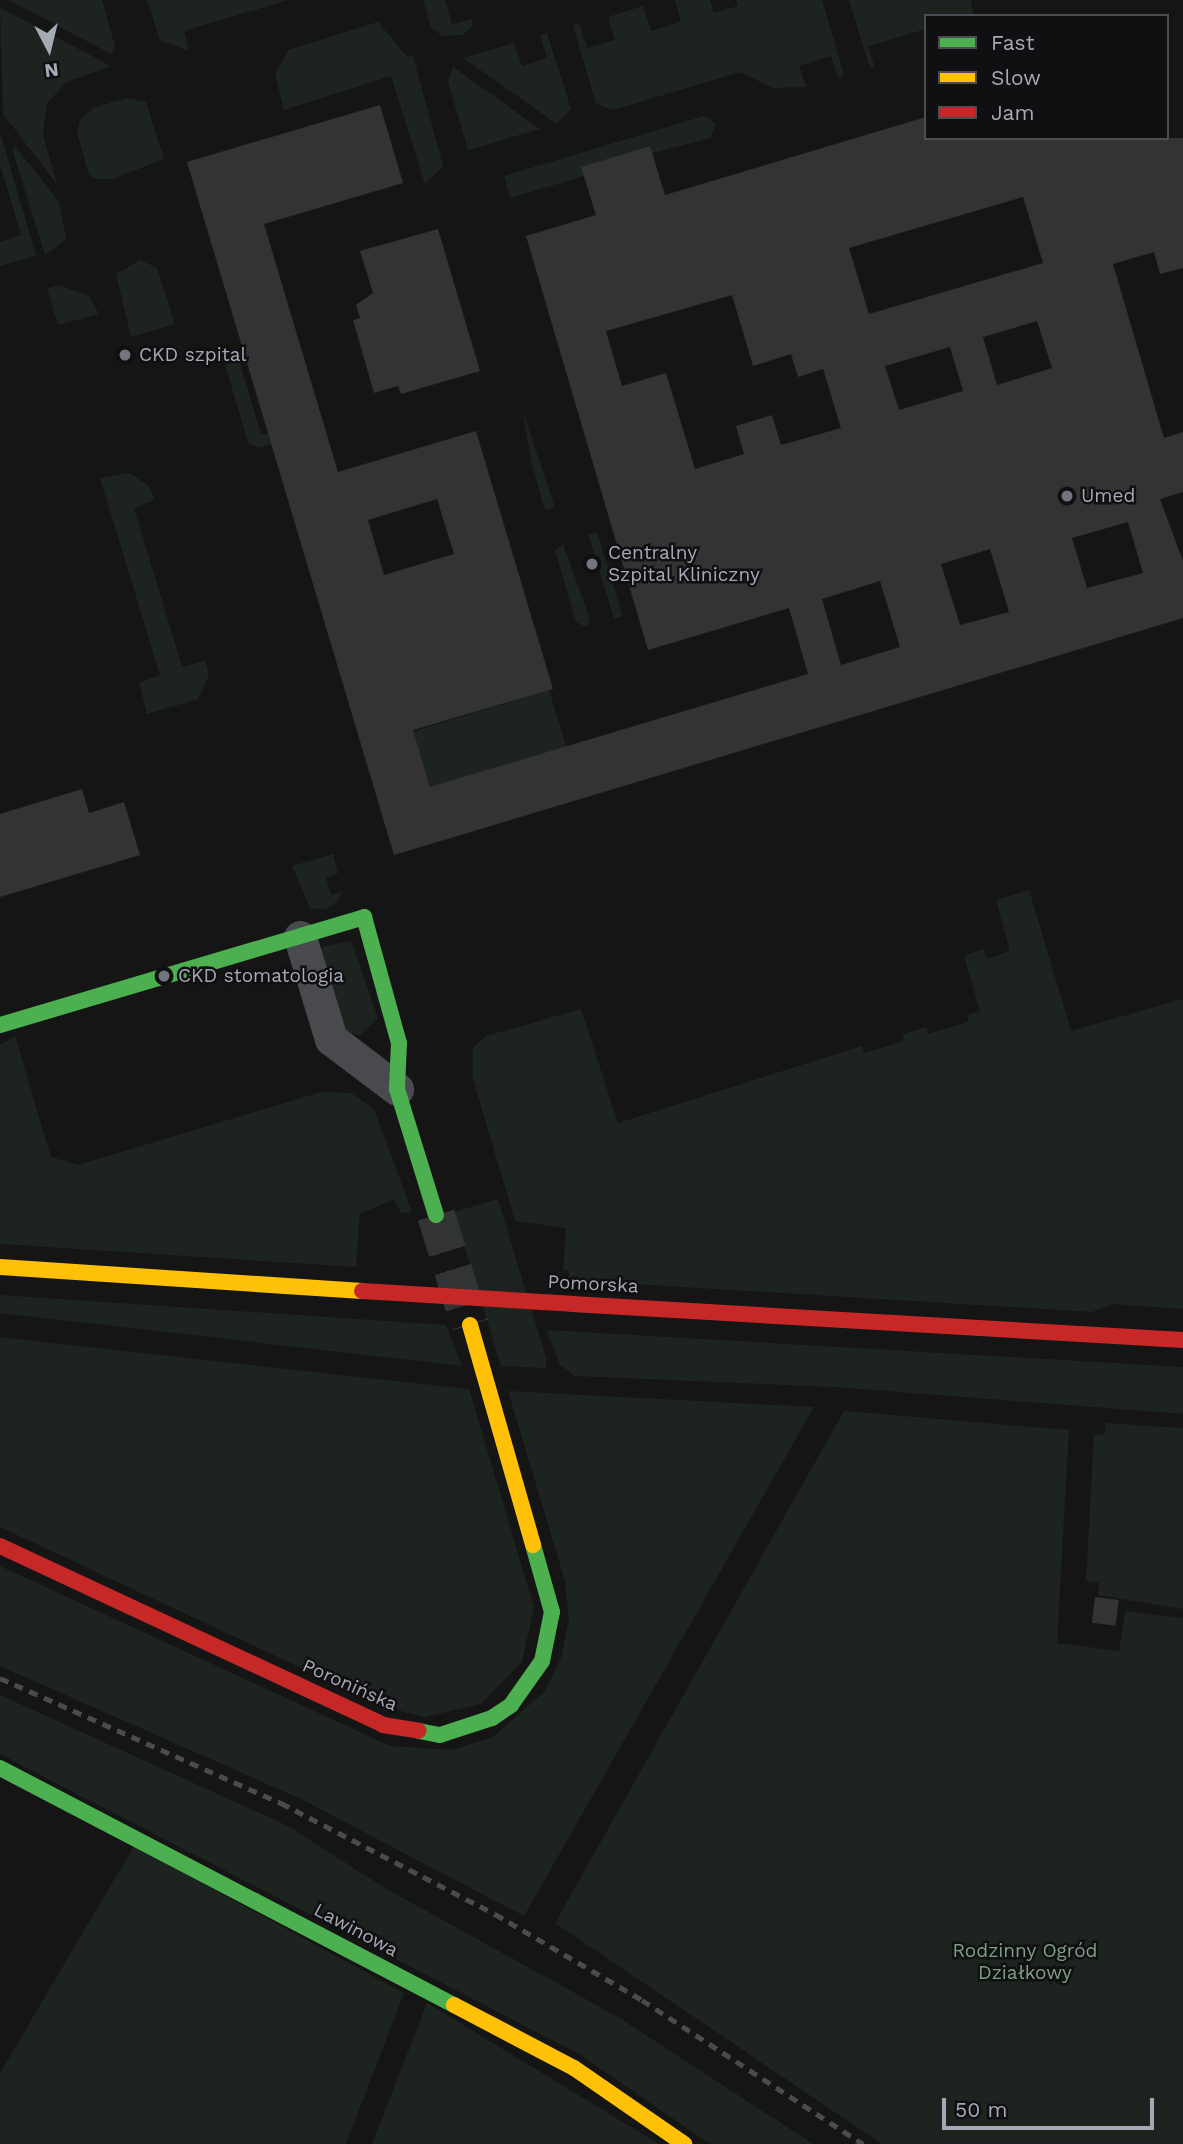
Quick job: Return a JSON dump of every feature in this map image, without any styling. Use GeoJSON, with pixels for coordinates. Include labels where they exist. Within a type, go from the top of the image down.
{"type":"FeatureCollection","features":[{"type":"Feature","properties":{"kind":"street"},"geometry":{"type":"LineString","coordinates":[[0,1025],[364,917],[399,1043],[397,1088],[436,1215]]}},
{"type":"Feature","properties":{"kind":"street"},"geometry":{"type":"LineString","coordinates":[[300,937],[331,1040],[397,1088]]}},
{"type":"Feature","properties":{"kind":"street","name":"Pomorska"},"geometry":{"type":"LineString","coordinates":[[0,1267],[1183,1340]]}},
{"type":"Feature","properties":{"kind":"street","name":"Poronińska"},"geometry":{"type":"LineString","coordinates":[[0,1546],[383,1725],[440,1735],[492,1718],[511,1705],[542,1661],[552,1612],[470,1325]]}},
{"type":"Feature","properties":{"kind":"street","name":"Lawinowa"},"geometry":{"type":"LineString","coordinates":[[0,1768],[574,2068],[684,2144]]}},
{"type":"Feature","properties":{"kind":"green space"},"geometry":{"type":"Polygon","coordinates":[[[9,0],[102,0],[115,46],[111,54],[9,0]]]}},
{"type":"Feature","properties":{"kind":"green space"},"geometry":{"type":"Polygon","coordinates":[[[147,0],[288,0],[184,31],[189,51],[160,40],[147,0]]]}},
{"type":"Feature","properties":{"kind":"green space"},"geometry":{"type":"Polygon","coordinates":[[[423,0],[445,0],[452,24],[472,19],[472,26],[463,35],[442,36],[431,27],[423,0]]]}},
{"type":"Feature","properties":{"kind":"green space"},"geometry":{"type":"Polygon","coordinates":[[[675,0],[710,0],[714,13],[738,6],[736,0],[822,0],[844,75],[838,78],[831,56],[799,66],[806,87],[773,88],[740,72],[613,110],[596,104],[573,25],[579,23],[587,48],[615,40],[608,17],[643,6],[651,31],[681,22],[675,0]]]}},
{"type":"Feature","properties":{"kind":"green space"},"geometry":{"type":"Polygon","coordinates":[[[849,0],[971,0],[973,14],[924,14],[924,30],[868,46],[874,66],[870,68],[849,0]]]}},
{"type":"Feature","properties":{"kind":"green space"},"geometry":{"type":"Polygon","coordinates":[[[0,8],[111,66],[67,82],[47,103],[43,135],[57,184],[3,114],[0,8]]]}},
{"type":"Feature","properties":{"kind":"green space"},"geometry":{"type":"Polygon","coordinates":[[[378,22],[407,57],[413,56],[443,166],[425,184],[391,76],[284,110],[275,74],[288,50],[378,22]]]}},
{"type":"Feature","properties":{"kind":"green space"},"geometry":{"type":"Polygon","coordinates":[[[547,33],[571,109],[557,124],[463,58],[514,43],[522,66],[547,58],[540,35],[547,33]]]}},
{"type":"Feature","properties":{"kind":"green space"},"geometry":{"type":"Polygon","coordinates":[[[453,67],[540,129],[468,150],[448,82],[453,67]]]}},
{"type":"Feature","properties":{"kind":"green space"},"geometry":{"type":"Polygon","coordinates":[[[127,98],[146,102],[164,159],[112,179],[96,179],[89,175],[77,133],[80,120],[93,108],[127,98]]]}},
{"type":"Feature","properties":{"kind":"green space"},"geometry":{"type":"Polygon","coordinates":[[[704,116],[716,124],[711,138],[652,153],[649,146],[582,167],[584,176],[510,198],[504,176],[704,116]]]}},
{"type":"Feature","properties":{"kind":"green space"},"geometry":{"type":"Polygon","coordinates":[[[0,132],[36,256],[0,266],[0,242],[21,235],[0,164],[0,132]]]}},
{"type":"Feature","properties":{"kind":"green space"},"geometry":{"type":"Polygon","coordinates":[[[16,147],[59,202],[66,239],[45,255],[12,148],[16,147]]]}},
{"type":"Feature","properties":{"kind":"green space"},"geometry":{"type":"Polygon","coordinates":[[[140,260],[157,268],[175,324],[131,337],[116,274],[140,260]]]}},
{"type":"Feature","properties":{"kind":"green space"},"geometry":{"type":"Polygon","coordinates":[[[59,285],[89,296],[99,314],[58,325],[47,288],[59,285]]]}},
{"type":"Feature","properties":{"kind":"green space"},"geometry":{"type":"Polygon","coordinates":[[[238,357],[261,434],[268,434],[271,444],[259,448],[248,443],[224,361],[238,357]]]}},
{"type":"Feature","properties":{"kind":"green space"},"geometry":{"type":"Polygon","coordinates":[[[522,409],[554,505],[550,510],[544,508],[531,460],[522,409]]]}},
{"type":"Feature","properties":{"kind":"green space"},"geometry":{"type":"Polygon","coordinates":[[[129,473],[148,485],[155,500],[134,508],[182,667],[205,661],[209,675],[198,699],[147,714],[139,683],[160,675],[100,478],[129,473]]]}},
{"type":"Feature","properties":{"kind":"green space"},"geometry":{"type":"Polygon","coordinates":[[[597,532],[623,616],[614,619],[588,535],[597,532]]]}},
{"type":"Feature","properties":{"kind":"green space"},"geometry":{"type":"Polygon","coordinates":[[[563,544],[590,619],[586,627],[576,622],[555,551],[563,544]]]}},
{"type":"Feature","properties":{"kind":"green space"},"geometry":{"type":"Polygon","coordinates":[[[549,690],[566,746],[430,788],[413,732],[549,690]]]}},
{"type":"Feature","properties":{"kind":"green space"},"geometry":{"type":"Polygon","coordinates":[[[333,854],[338,873],[326,878],[331,895],[342,891],[339,900],[325,910],[310,908],[292,866],[333,854]]]}},
{"type":"Feature","properties":{"kind":"green space"},"geometry":{"type":"Polygon","coordinates":[[[1029,890],[1071,1031],[1183,999],[1183,1309],[1112,1304],[1092,1312],[569,1280],[569,1271],[563,1270],[566,1228],[515,1221],[473,1079],[473,1048],[486,1036],[581,1009],[618,1123],[862,1046],[864,1053],[904,1041],[903,1034],[926,1027],[928,1034],[969,1022],[967,1015],[980,1011],[964,956],[983,949],[987,959],[1010,951],[996,900],[1029,890]]]}},
{"type":"Feature","properties":{"kind":"green space"},"geometry":{"type":"Polygon","coordinates":[[[351,941],[378,1018],[360,1035],[345,1032],[320,952],[324,946],[351,941]]]}},
{"type":"Feature","properties":{"kind":"green space"},"geometry":{"type":"Polygon","coordinates":[[[15,1036],[51,1157],[78,1165],[321,1092],[351,1093],[374,1109],[412,1212],[401,1213],[394,1200],[360,1213],[356,1267],[0,1244],[0,1045],[15,1036]]]}},
{"type":"Feature","properties":{"kind":"green space"},"geometry":{"type":"Polygon","coordinates":[[[498,1199],[546,1358],[546,1368],[501,1366],[454,1212],[498,1199]]]}},
{"type":"Feature","properties":{"kind":"green space"},"geometry":{"type":"Polygon","coordinates":[[[0,1295],[446,1325],[462,1366],[0,1313],[0,1295]]]}},
{"type":"Feature","properties":{"kind":"green space"},"geometry":{"type":"Polygon","coordinates":[[[547,1330],[1183,1367],[1183,1414],[835,1387],[575,1376],[560,1365],[547,1330]]]}},
{"type":"Feature","properties":{"kind":"green space"},"geometry":{"type":"Polygon","coordinates":[[[0,1337],[469,1389],[534,1607],[522,1662],[481,1704],[425,1717],[385,1707],[0,1527],[0,1337]]]}},
{"type":"Feature","properties":{"kind":"green space"},"geometry":{"type":"Polygon","coordinates":[[[508,1391],[814,1407],[524,1916],[301,1799],[0,1666],[0,1566],[390,1746],[452,1750],[493,1737],[545,1691],[561,1658],[569,1619],[565,1581],[508,1391]]]}},
{"type":"Feature","properties":{"kind":"green space","name":"Rodzinny Ogród Działkowy"},"geometry":{"type":"Polygon","coordinates":[[[844,1411],[1069,1430],[1057,1643],[1119,1651],[1125,1611],[1183,1618],[1183,2144],[882,2144],[555,1923],[844,1411]]]}},
{"type":"Feature","properties":{"kind":"green space"},"geometry":{"type":"Polygon","coordinates":[[[1106,1423],[1183,1428],[1183,1609],[1098,1595],[1099,1583],[1086,1581],[1094,1435],[1104,1434],[1106,1423]]]}},
{"type":"Feature","properties":{"kind":"green space"},"geometry":{"type":"Polygon","coordinates":[[[0,1695],[288,1826],[385,1888],[618,2017],[813,2144],[710,2144],[579,2054],[0,1754],[0,1695]]]}},
{"type":"Feature","properties":{"kind":"green space"},"geometry":{"type":"Polygon","coordinates":[[[134,1846],[404,1993],[346,2144],[0,2144],[0,2073],[134,1846]]]}},
{"type":"Feature","properties":{"kind":"green space"},"geometry":{"type":"Polygon","coordinates":[[[427,2003],[659,2144],[372,2144],[427,2003]]]}},
{"type":"Feature","properties":{"kind":"building"},"geometry":{"type":"Polygon","coordinates":[[[380,105],[403,183],[264,224],[338,472],[476,431],[553,689],[413,730],[430,787],[808,674],[789,608],[648,650],[526,236],[596,215],[581,167],[650,146],[665,195],[924,118],[924,140],[1183,138],[1183,268],[1160,274],[1154,252],[1113,264],[1164,438],[1183,432],[1183,492],[1160,499],[1183,561],[1183,618],[394,855],[187,162],[380,105]],[[1023,197],[849,248],[869,314],[1043,263],[1023,197]],[[732,295],[606,331],[622,386],[666,373],[695,469],[744,454],[736,426],[772,415],[781,445],[841,428],[823,369],[798,377],[791,354],[753,366],[732,295]],[[1037,321],[983,337],[997,385],[1052,368],[1037,321]],[[950,347],[885,366],[899,410],[963,391],[950,347]],[[437,499],[368,520],[384,575],[454,554],[437,499]],[[1128,522],[1072,538],[1087,588],[1143,573],[1128,522]],[[990,549],[941,564],[960,625],[1009,612],[990,549]],[[880,581],[822,599],[841,665],[900,647],[880,581]]]}},
{"type":"Feature","properties":{"kind":"building"},"geometry":{"type":"Polygon","coordinates":[[[438,229],[480,371],[401,394],[398,386],[374,393],[353,320],[360,318],[356,305],[373,293],[360,251],[438,229]]]}},
{"type":"Feature","properties":{"kind":"building"},"geometry":{"type":"Polygon","coordinates":[[[82,789],[89,813],[124,802],[140,855],[0,897],[0,814],[82,789]]]}},
{"type":"Feature","properties":{"kind":"building"},"geometry":{"type":"Polygon","coordinates":[[[1095,1597],[1119,1600],[1116,1626],[1092,1623],[1095,1597]]]}},
{"type":"Feature","properties":{"kind":"tunnel"},"geometry":{"type":"LineString","coordinates":[[436,1215],[470,1325]]}},
{"type":"Feature","properties":{"kind":"railway"},"geometry":{"type":"LineString","coordinates":[[0,1678],[281,1803],[495,1914],[642,2000],[863,2144]]}},
{"type":"Feature","properties":{"kind":"traffic: fast"},"geometry":{"type":"LineString","coordinates":[[0,1025],[364,917],[399,1043],[397,1089],[436,1215]]}},
{"type":"Feature","properties":{"kind":"traffic: fast"},"geometry":{"type":"LineString","coordinates":[[419,1731],[440,1735],[492,1718],[511,1705],[542,1661],[552,1612],[533,1545]]}},
{"type":"Feature","properties":{"kind":"traffic: fast"},"geometry":{"type":"LineString","coordinates":[[0,1768],[454,2005]]}},
{"type":"Feature","properties":{"kind":"traffic: slow"},"geometry":{"type":"LineString","coordinates":[[0,1267],[362,1291]]}},
{"type":"Feature","properties":{"kind":"traffic: slow"},"geometry":{"type":"LineString","coordinates":[[470,1325],[533,1545]]}},
{"type":"Feature","properties":{"kind":"traffic: slow"},"geometry":{"type":"LineString","coordinates":[[454,2005],[574,2068],[684,2144]]}},
{"type":"Feature","properties":{"kind":"traffic: jam"},"geometry":{"type":"LineString","coordinates":[[362,1291],[572,1304]]}},
{"type":"Feature","properties":{"kind":"traffic: jam"},"geometry":{"type":"LineString","coordinates":[[572,1304],[1183,1340]]}},
{"type":"Feature","properties":{"kind":"traffic: jam"},"geometry":{"type":"LineString","coordinates":[[0,1546],[383,1725],[419,1731]]}},
{"type":"Feature","properties":{"kind":"place","name":"CKD szpital"},"geometry":{"type":"Point","coordinates":[125,355]}},
{"type":"Feature","properties":{"kind":"place","name":"Umed"},"geometry":{"type":"Point","coordinates":[1067,496]}},
{"type":"Feature","properties":{"kind":"place","name":"Centralny Szpital Kliniczny"},"geometry":{"type":"Point","coordinates":[592,564]}},
{"type":"Feature","properties":{"kind":"place","name":"CKD stomatologia"},"geometry":{"type":"Point","coordinates":[164,976]}}]}
